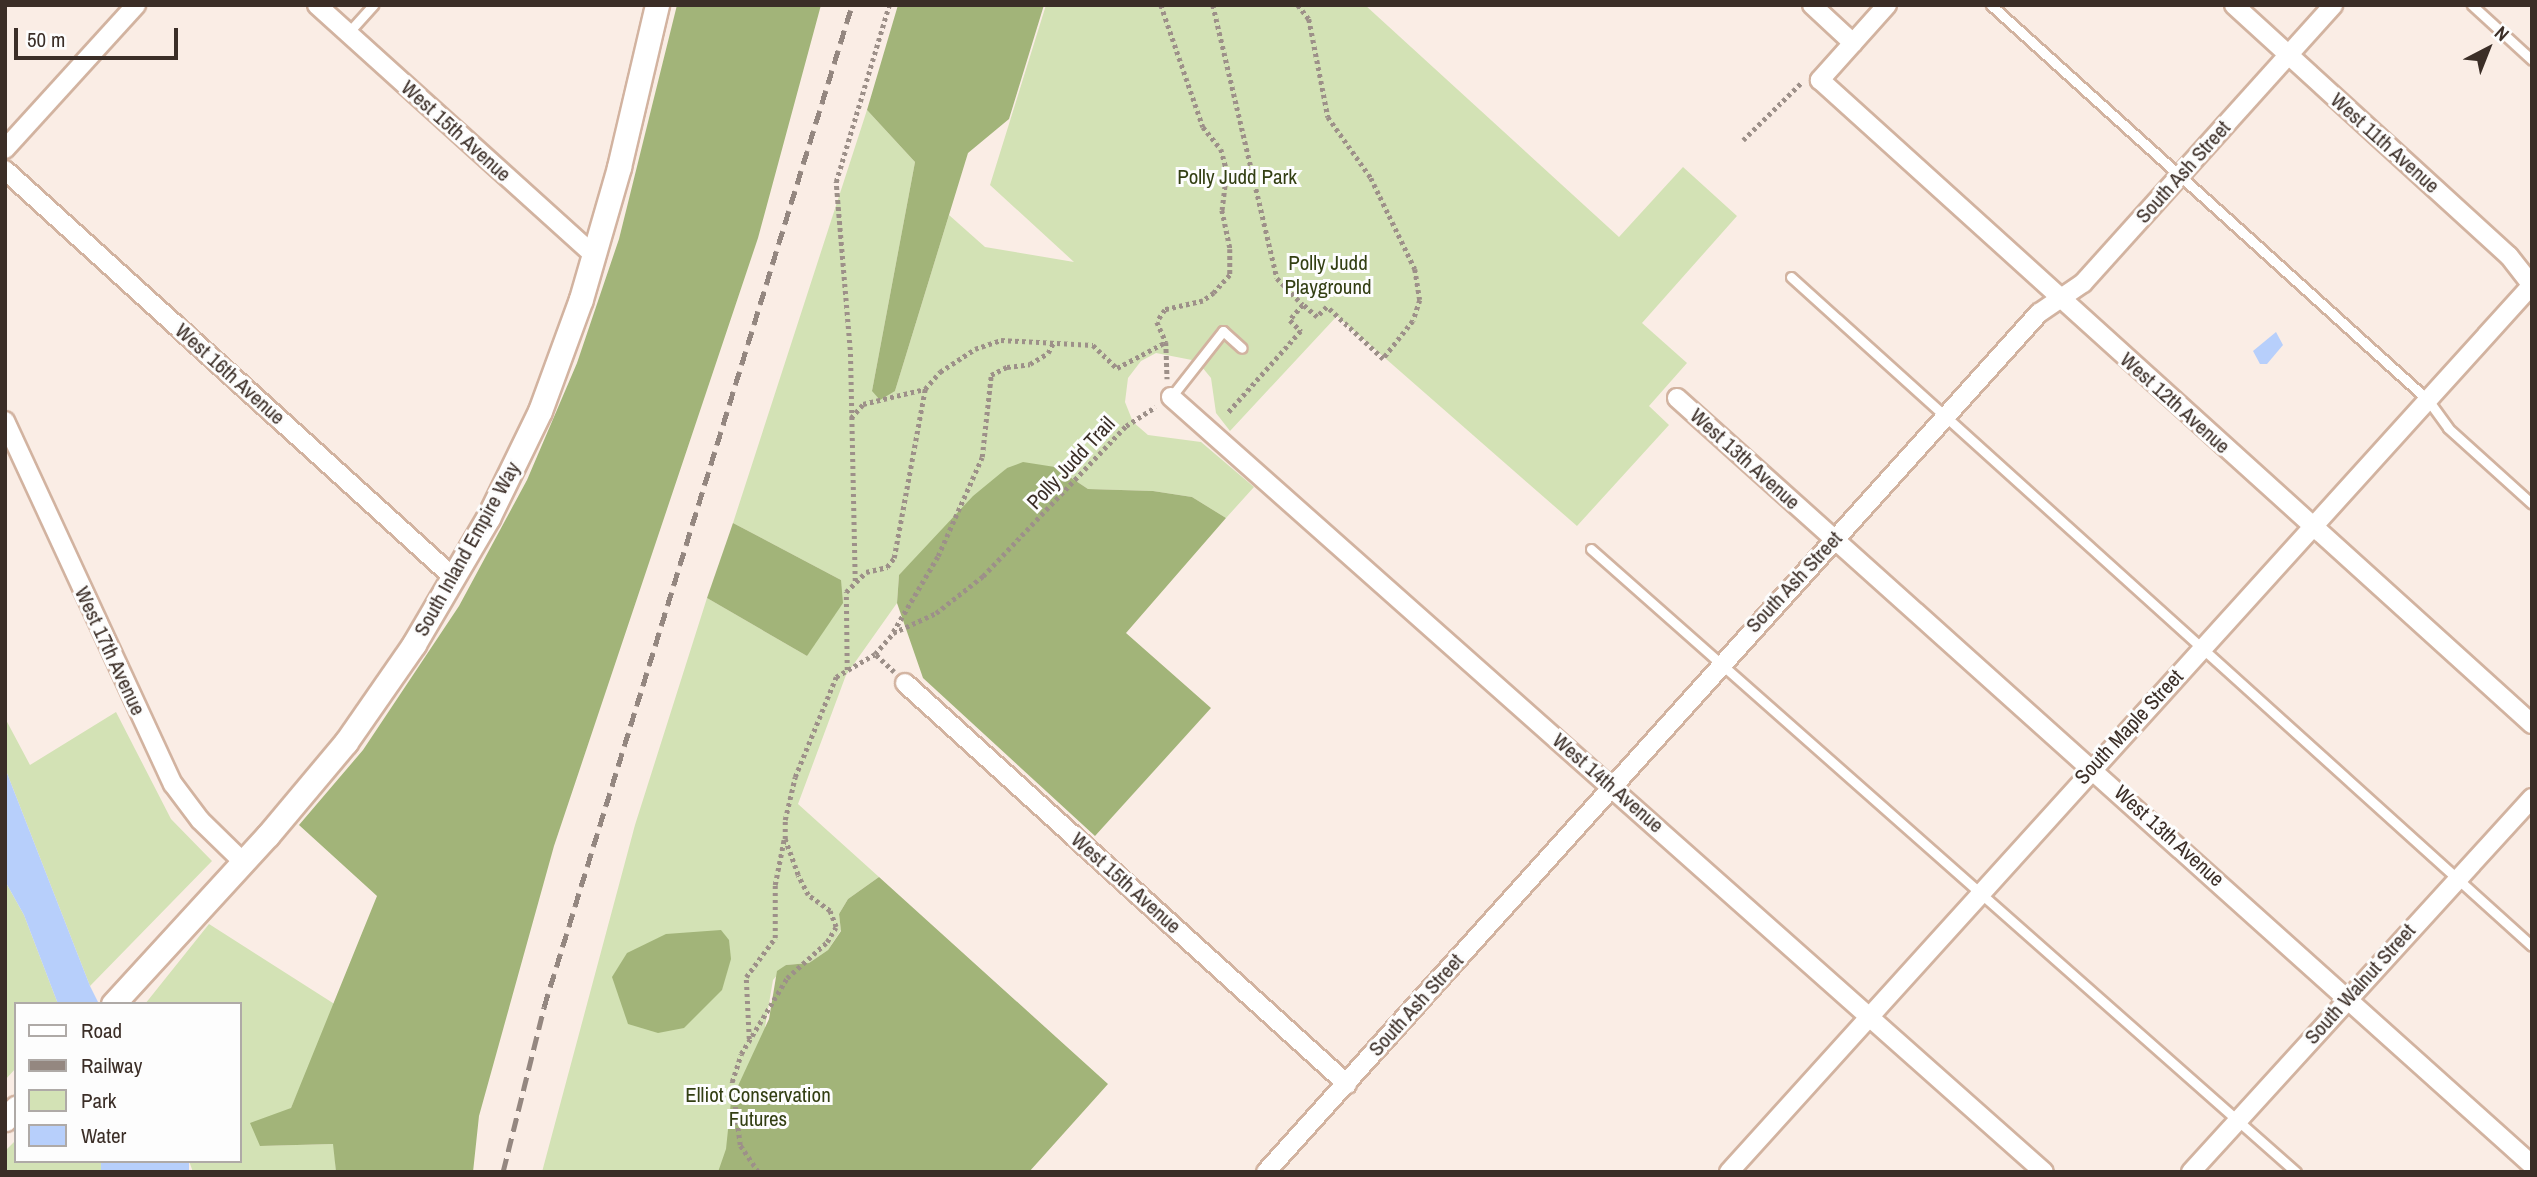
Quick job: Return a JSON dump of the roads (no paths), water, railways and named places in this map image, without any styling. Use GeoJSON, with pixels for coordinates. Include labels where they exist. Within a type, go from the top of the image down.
{"type":"FeatureCollection","features":[{"type":"Feature","properties":{"kind":"street"},"geometry":{"type":"LineString","coordinates":[[5,149],[136,5]]}},
{"type":"Feature","properties":{"kind":"street","name":"West 15th Avenue"},"geometry":{"type":"LineString","coordinates":[[317,5],[595,257]]}},
{"type":"Feature","properties":{"kind":"street","name":"South Inland Empire Way"},"geometry":{"type":"LineString","coordinates":[[115,1002],[243,862],[346,742],[454,578],[540,411],[595,257],[657,5]]}},
{"type":"Feature","properties":{"kind":"street"},"geometry":{"type":"LineString","coordinates":[[1812,5],[1853,43],[1887,5]]}},
{"type":"Feature","properties":{"kind":"street","name":"West 11th Avenue"},"geometry":{"type":"LineString","coordinates":[[2234,5],[2509,256],[2532,285]]}},
{"type":"Feature","properties":{"kind":"street","name":"South Ash Street"},"geometry":{"type":"LineString","coordinates":[[1266,1172],[1721,661],[1947,417],[2039,313],[2062,301],[2083,284],[2333,5]]}},
{"type":"Feature","properties":{"kind":"street","name":"West 12th Avenue"},"geometry":{"type":"LineString","coordinates":[[1853,43],[1820,80],[2532,724]]}},
{"type":"Feature","properties":{"kind":"street","name":"West 16th Avenue"},"geometry":{"type":"LineString","coordinates":[[5,170],[454,578]]}},
{"type":"Feature","properties":{"kind":"street","name":"South Maple Street"},"geometry":{"type":"LineString","coordinates":[[1729,1172],[2532,285]]}},
{"type":"Feature","properties":{"kind":"street","name":"West 14th Avenue"},"geometry":{"type":"LineString","coordinates":[[1171,397],[1870,1014],[2044,1172]]}},
{"type":"Feature","properties":{"kind":"street","name":"West 13th Avenue"},"geometry":{"type":"LineString","coordinates":[[1677,398],[2093,767],[2532,1166]]}},
{"type":"Feature","properties":{"kind":"street","name":"West 17th Avenue"},"geometry":{"type":"LineString","coordinates":[[5,421],[173,784],[200,820],[243,862]]}},
{"type":"Feature","properties":{"kind":"street","name":"West 15th Avenue"},"geometry":{"type":"LineString","coordinates":[[905,683],[1347,1084]]}},
{"type":"Feature","properties":{"kind":"street","name":"South Walnut Street"},"geometry":{"type":"LineString","coordinates":[[2191,1172],[2346,998],[2532,798]]}},
{"type":"Feature","properties":{"kind":"lane"},"geometry":{"type":"LineString","coordinates":[[348,33],[373,5]]}},
{"type":"Feature","properties":{"kind":"lane"},"geometry":{"type":"LineString","coordinates":[[1991,5],[2428,400],[2448,428],[2532,503]]}},
{"type":"Feature","properties":{"kind":"lane"},"geometry":{"type":"LineString","coordinates":[[2472,5],[2532,60]]}},
{"type":"Feature","properties":{"kind":"lane"},"geometry":{"type":"LineString","coordinates":[[1791,277],[2532,946]]}},
{"type":"Feature","properties":{"kind":"lane"},"geometry":{"type":"LineString","coordinates":[[1171,397],[1223,331],[1242,348]]}},
{"type":"Feature","properties":{"kind":"lane"},"geometry":{"type":"LineString","coordinates":[[1591,549],[2297,1172]]}},
{"type":"Feature","properties":{"kind":"water"},"geometry":{"type":"Polygon","coordinates":[[[2276,332],[2283,345],[2267,364],[2260,364],[2253,351],[2276,332]]]}},
{"type":"Feature","properties":{"kind":"water"},"geometry":{"type":"Polygon","coordinates":[[[5,768],[98,1002],[57,1002],[24,915],[5,881],[5,768]]]}},
{"type":"Feature","properties":{"kind":"water"},"geometry":{"type":"Polygon","coordinates":[[[101,1163],[189,1163],[189,1172],[101,1172],[101,1163]]]}},
{"type":"Feature","properties":{"kind":"railway"},"geometry":{"type":"LineString","coordinates":[[503,1172],[544,1007],[852,5]]}},
{"type":"Feature","properties":{"kind":"park label","name":"Polly Judd Park"},"geometry":{"type":"Point","coordinates":[1237,177]}},
{"type":"Feature","properties":{"kind":"park label","name":"Polly Judd Playground"},"geometry":{"type":"Point","coordinates":[1328,275]}},
{"type":"Feature","properties":{"kind":"park label","name":"Elliot Conservation Futures"},"geometry":{"type":"Point","coordinates":[758,1107]}}]}
